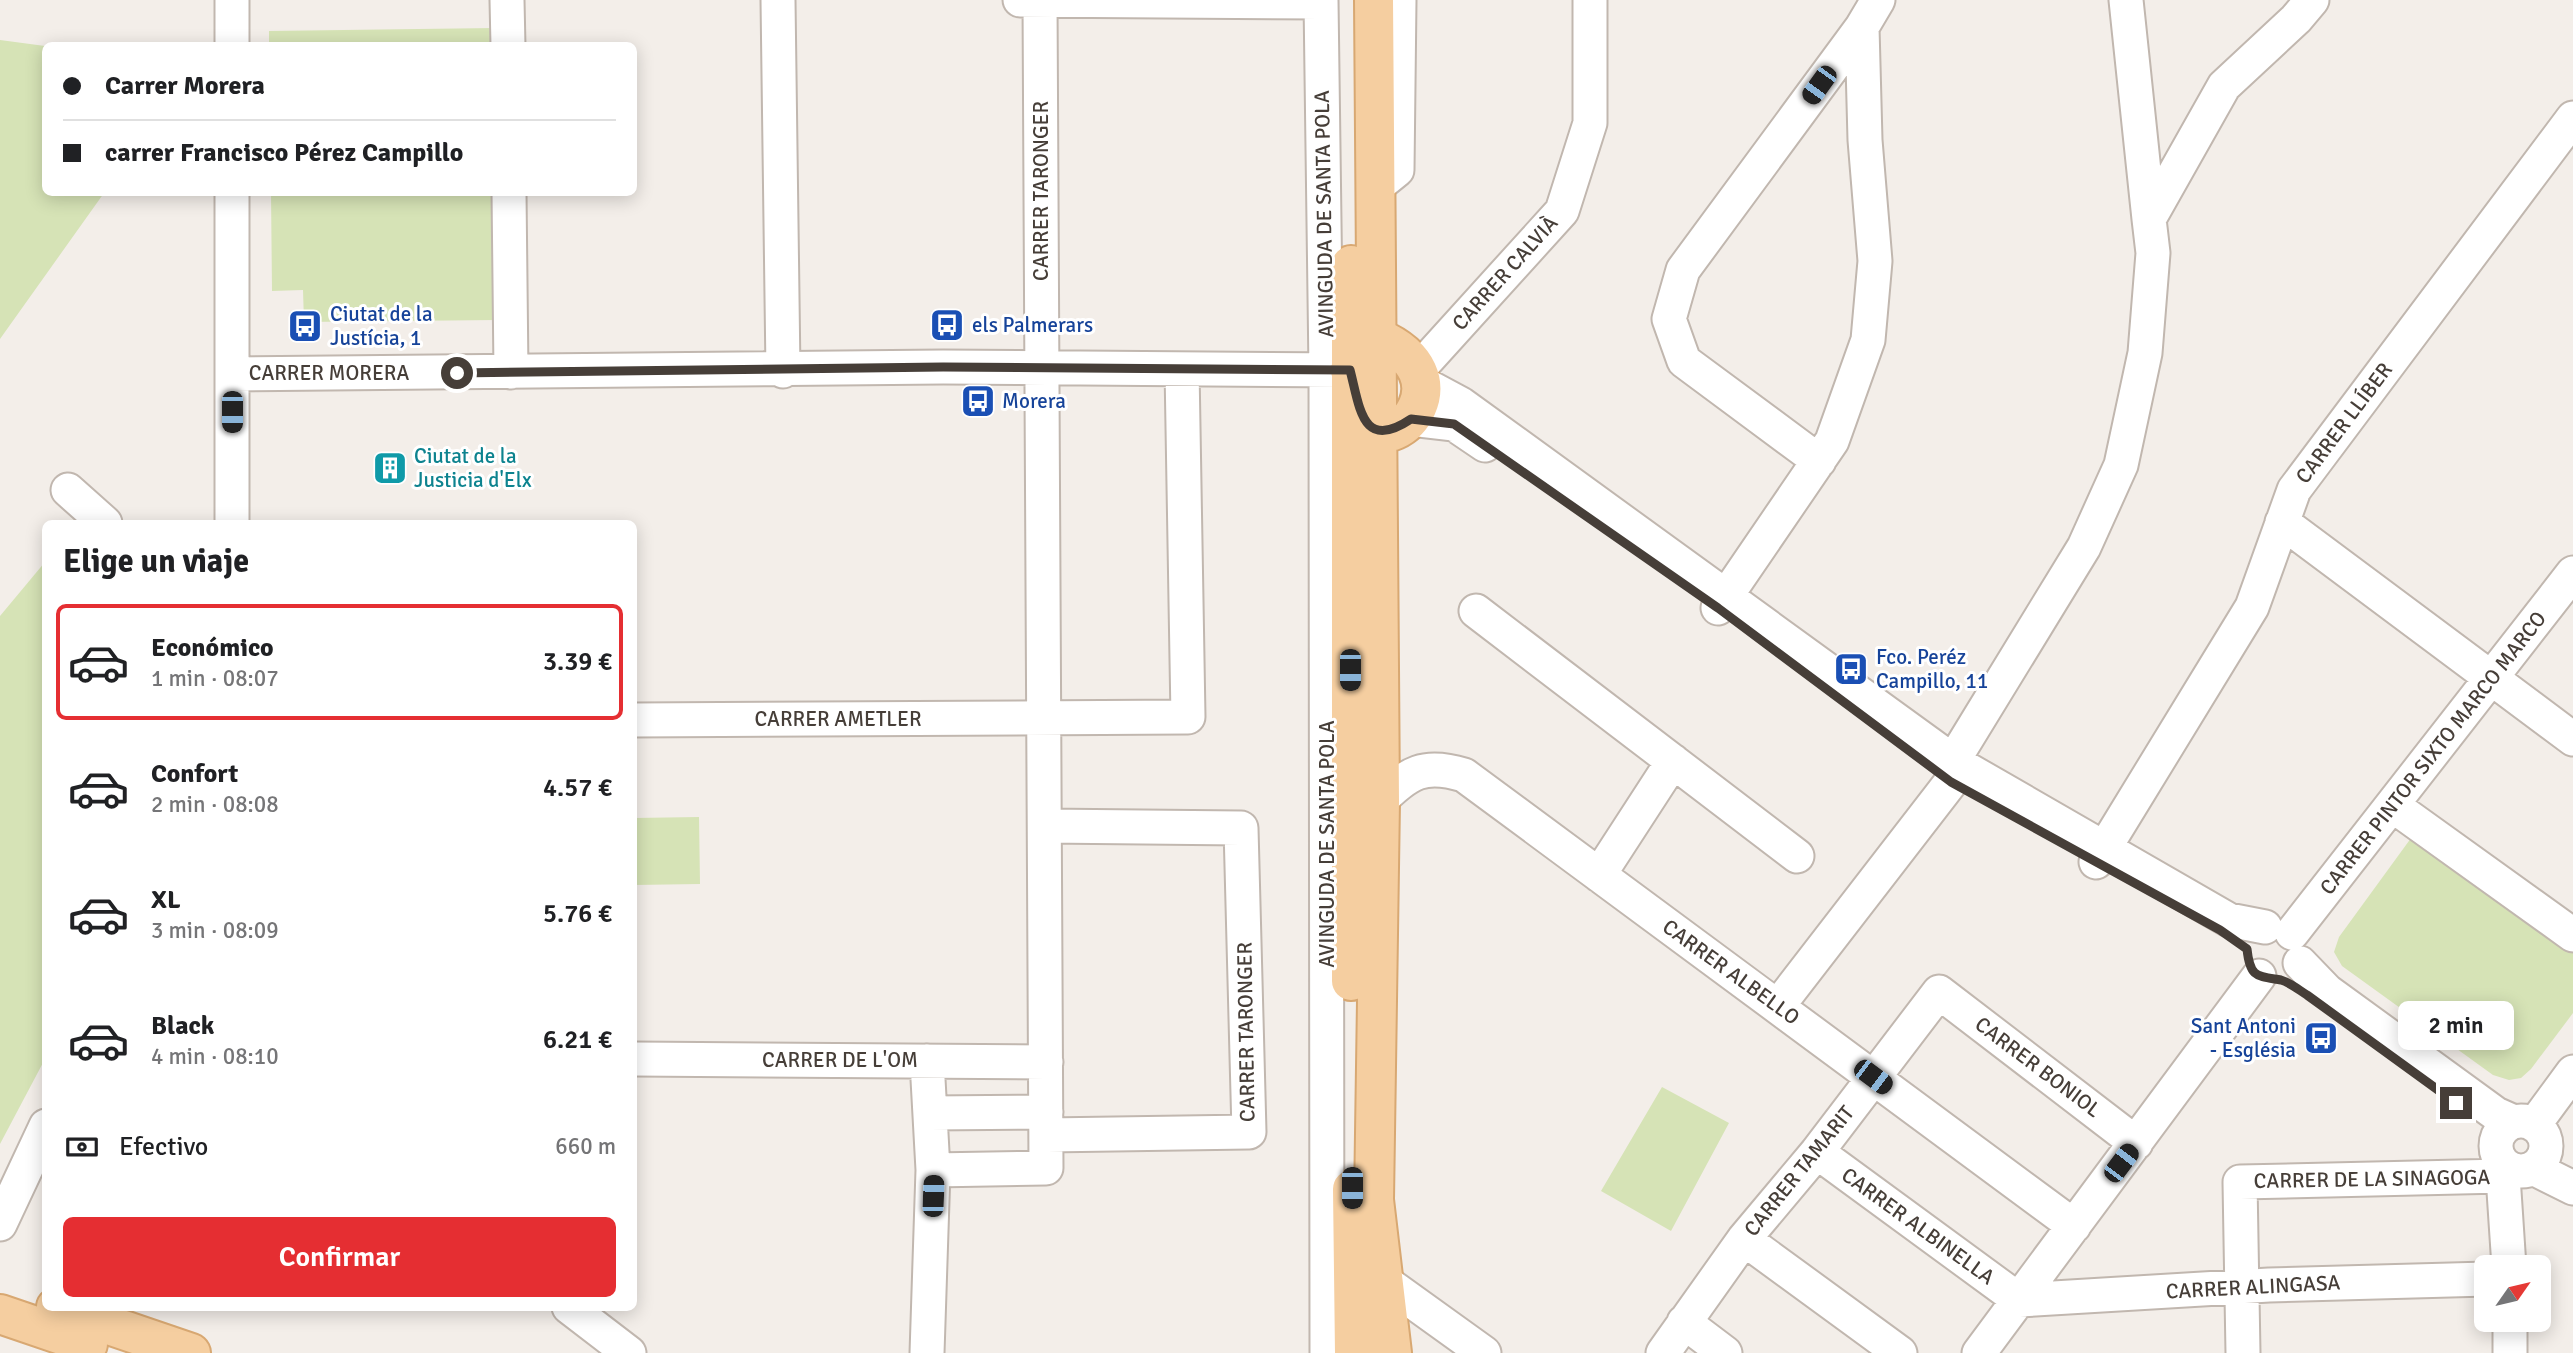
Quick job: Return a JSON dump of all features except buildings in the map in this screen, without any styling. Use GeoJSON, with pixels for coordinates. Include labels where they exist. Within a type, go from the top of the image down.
{"type":"FeatureCollection","features":[{"type":"Feature","properties":{"kind":"main road"},"geometry":{"type":"LineString","coordinates":[[1374,0],[1378,338],[1395,426],[1380,801],[1374,1200],[1392,1353]]}},
{"type":"Feature","properties":{"kind":"main road","name":"AVINGUDA DE SANTA POLA"},"geometry":{"type":"LineString","coordinates":[[1332,1],[1354,1353]]}},
{"type":"Feature","properties":{"kind":"main road"},"geometry":{"type":"LineString","coordinates":[[1378,338],[1400,348],[1411,357],[1419,376],[1418,407],[1395,426]]}},
{"type":"Feature","properties":{"kind":"main road","name":"AVINGUDA DE SANTA POLA"},"geometry":{"type":"LineString","coordinates":[[1338,370],[1363,345],[1378,338]]}},
{"type":"Feature","properties":{"kind":"main road","name":"AVINGUDA DE SANTA POLA"},"geometry":{"type":"LineString","coordinates":[[1338,370],[1368,427],[1395,426]]}},
{"type":"Feature","properties":{"kind":"main road"},"geometry":{"type":"LineString","coordinates":[[0,1288],[42,1303]]}},
{"type":"Feature","properties":{"kind":"main road"},"geometry":{"type":"LineString","coordinates":[[68,1311],[191,1353]]}},
{"type":"Feature","properties":{"kind":"main road"},"geometry":{"type":"LineString","coordinates":[[0,1314],[115,1353]]}},
{"type":"Feature","properties":{"kind":"street"},"geometry":{"type":"LineString","coordinates":[[232,0],[232,42]]}},
{"type":"Feature","properties":{"kind":"street"},"geometry":{"type":"LineString","coordinates":[[507,0],[508,42]]}},
{"type":"Feature","properties":{"kind":"street"},"geometry":{"type":"LineString","coordinates":[[778,0],[783,371]]}},
{"type":"Feature","properties":{"kind":"street"},"geometry":{"type":"LineString","coordinates":[[1017,0],[1332,1]]}},
{"type":"Feature","properties":{"kind":"street","name":"CARRER TARONGER"},"geometry":{"type":"LineString","coordinates":[[1040,0],[1046,1123],[1249,1132],[1241,828],[1045,826]]}},
{"type":"Feature","properties":{"kind":"street"},"geometry":{"type":"LineString","coordinates":[[1376,187],[1397,170],[1399,0]]}},
{"type":"Feature","properties":{"kind":"street","name":"CARRER CALVIÀ"},"geometry":{"type":"LineString","coordinates":[[1419,376],[1562,211],[1590,123],[1590,0]]}},
{"type":"Feature","properties":{"kind":"street"},"geometry":{"type":"LineString","coordinates":[[1777,1006],[1952,771],[2084,547],[2121,465],[2145,353],[2153,254],[2126,0]]}},
{"type":"Feature","properties":{"kind":"street"},"geometry":{"type":"LineString","coordinates":[[2149,219],[2224,86],[2296,19],[2312,0]]}},
{"type":"Feature","properties":{"kind":"street"},"geometry":{"type":"LineString","coordinates":[[1722,602],[1832,441],[1868,340],[1875,261],[1864,112],[1870,14]]}},
{"type":"Feature","properties":{"kind":"street"},"geometry":{"type":"LineString","coordinates":[[1819,461],[1684,361],[1669,319],[1683,270],[1870,14]]}},
{"type":"Feature","properties":{"kind":"street"},"geometry":{"type":"LineString","coordinates":[[1819,85],[1840,94],[1864,112]]}},
{"type":"Feature","properties":{"kind":"street","name":"CARRER LLÍBER"},"geometry":{"type":"LineString","coordinates":[[2099,855],[2252,607],[2294,490],[2573,118]]}},
{"type":"Feature","properties":{"kind":"street"},"geometry":{"type":"LineString","coordinates":[[2140,126],[2163,134],[2200,130]]}},
{"type":"Feature","properties":{"kind":"street"},"geometry":{"type":"LineString","coordinates":[[232,196],[232,520]]}},
{"type":"Feature","properties":{"kind":"street"},"geometry":{"type":"LineString","coordinates":[[509,196],[512,372]]}},
{"type":"Feature","properties":{"kind":"street","name":"CARRER MORERA"},"geometry":{"type":"LineString","coordinates":[[232,374],[783,371],[943,367],[1042,370],[1338,370]]}},
{"type":"Feature","properties":{"kind":"street"},"geometry":{"type":"LineString","coordinates":[[1043,718],[1188,717],[1182,369]]}},
{"type":"Feature","properties":{"kind":"street","name":"AVINGUDA DE SANTA POLA"},"geometry":{"type":"LineString","coordinates":[[1327,1353],[1338,370]]}},
{"type":"Feature","properties":{"kind":"street"},"geometry":{"type":"LineString","coordinates":[[1419,376],[1461,404],[1722,602],[1952,771],[2099,855],[2229,920],[2485,1124],[2573,1188]]}},
{"type":"Feature","properties":{"kind":"street"},"geometry":{"type":"LineString","coordinates":[[1395,426],[1454,424],[1722,602]]}},
{"type":"Feature","properties":{"kind":"street"},"geometry":{"type":"LineString","coordinates":[[68,490],[102,520]]}},
{"type":"Feature","properties":{"kind":"street"},"geometry":{"type":"LineString","coordinates":[[2282,522],[2573,740]]}},
{"type":"Feature","properties":{"kind":"street","name":"CARRER PINTOR SIXTO MARCO MARCO"},"geometry":{"type":"LineString","coordinates":[[1979,1353],[2274,955],[2573,573]]}},
{"type":"Feature","properties":{"kind":"street"},"geometry":{"type":"LineString","coordinates":[[1476,611],[1797,856]]}},
{"type":"Feature","properties":{"kind":"street","name":"CARRER AMETLER"},"geometry":{"type":"LineString","coordinates":[[637,720],[1043,718]]}},
{"type":"Feature","properties":{"kind":"street"},"geometry":{"type":"LineString","coordinates":[[1599,875],[1673,761]]}},
{"type":"Feature","properties":{"kind":"street","name":"CARRER ALBELLO"},"geometry":{"type":"LineString","coordinates":[[1380,801],[1417,771],[1441,768],[1464,775],[2074,1226]]}},
{"type":"Feature","properties":{"kind":"street"},"geometry":{"type":"LineString","coordinates":[[2392,804],[2573,935]]}},
{"type":"Feature","properties":{"kind":"street","name":"CARRER BONIOL"},"geometry":{"type":"LineString","coordinates":[[1939,992],[2136,1143]]}},
{"type":"Feature","properties":{"kind":"street","name":"CARRER TAMARIT"},"geometry":{"type":"LineString","coordinates":[[1662,1353],[1744,1239],[1817,1152],[1939,992]]}},
{"type":"Feature","properties":{"kind":"street","name":"CARRER DE L'OM"},"geometry":{"type":"LineString","coordinates":[[637,1059],[1046,1062]]}},
{"type":"Feature","properties":{"kind":"street"},"geometry":{"type":"LineString","coordinates":[[926,1061],[933,1170],[927,1353]]}},
{"type":"Feature","properties":{"kind":"street"},"geometry":{"type":"LineString","coordinates":[[2510,1255],[2519,1148],[2573,1072]]}},
{"type":"Feature","properties":{"kind":"street"},"geometry":{"type":"LineString","coordinates":[[930,1113],[1046,1123],[1046,1168],[933,1170]]}},
{"type":"Feature","properties":{"kind":"street"},"geometry":{"type":"LineString","coordinates":[[0,1224],[42,1135]]}},
{"type":"Feature","properties":{"kind":"street"},"geometry":{"type":"LineString","coordinates":[[2519,1148],[2573,1166]]}},
{"type":"Feature","properties":{"kind":"street","name":"CARRER DE LA SINAGOGA"},"geometry":{"type":"LineString","coordinates":[[2255,1286],[2240,1182],[2519,1148]]}},
{"type":"Feature","properties":{"kind":"street","name":"CARRER ALBINELLA"},"geometry":{"type":"LineString","coordinates":[[1817,1152],[2019,1300]]}},
{"type":"Feature","properties":{"kind":"street"},"geometry":{"type":"LineString","coordinates":[[1744,1239],[1900,1353]]}},
{"type":"Feature","properties":{"kind":"street","name":"CARRER ALINGASA"},"geometry":{"type":"LineString","coordinates":[[2019,1300],[2255,1286],[2474,1279]]}},
{"type":"Feature","properties":{"kind":"street"},"geometry":{"type":"LineString","coordinates":[[1384,1281],[1484,1353]]}},
{"type":"Feature","properties":{"kind":"street"},"geometry":{"type":"LineString","coordinates":[[2243,1353],[2255,1286]]}},
{"type":"Feature","properties":{"kind":"street"},"geometry":{"type":"LineString","coordinates":[[574,1311],[629,1353]]}},
{"type":"Feature","properties":{"kind":"street"},"geometry":{"type":"LineString","coordinates":[[1684,1322],[1724,1353]]}},
{"type":"Feature","properties":{"kind":"street"},"geometry":{"type":"LineString","coordinates":[[2510,1332],[2510,1353]]}},
{"type":"Feature","properties":{"kind":"green space"},"geometry":{"type":"Polygon","coordinates":[[[493,28],[493,42],[269,42],[269,31],[493,28]]]}},
{"type":"Feature","properties":{"kind":"green space"},"geometry":{"type":"Polygon","coordinates":[[[0,40],[42,46],[42,196],[102,196],[0,339],[0,40]]]}},
{"type":"Feature","properties":{"kind":"green space"},"geometry":{"type":"Polygon","coordinates":[[[271,196],[495,196],[497,320],[304,322],[303,290],[272,291],[271,196]]]}},
{"type":"Feature","properties":{"kind":"green space"},"geometry":{"type":"Polygon","coordinates":[[[42,566],[42,1065],[0,1144],[0,616],[42,566]]]}},
{"type":"Feature","properties":{"kind":"green space"},"geometry":{"type":"Polygon","coordinates":[[[699,817],[700,884],[637,885],[637,818],[699,817]]]}},
{"type":"Feature","properties":{"kind":"green space"},"geometry":{"type":"Polygon","coordinates":[[[2414,834],[2573,952],[2573,1013],[2531,1069],[2521,1078],[2509,1080],[2493,1075],[2342,966],[2334,952],[2339,937],[2414,834]]]}},
{"type":"Feature","properties":{"kind":"green space"},"geometry":{"type":"Polygon","coordinates":[[[1662,1087],[1729,1123],[1671,1231],[1601,1191],[1662,1087]]]}},
{"type":"Feature","properties":{"kind":"place","name":"els Palmerars"},"geometry":{"type":"Point","coordinates":[947,325]}},
{"type":"Feature","properties":{"kind":"place","name":"Ciutat de la Justícia, 1"},"geometry":{"type":"Point","coordinates":[305,326]}},
{"type":"Feature","properties":{"kind":"place","name":"Morera"},"geometry":{"type":"Point","coordinates":[978,401]}},
{"type":"Feature","properties":{"kind":"place","name":"Ciutat de la Justicia d'Elx"},"geometry":{"type":"Point","coordinates":[390,468]}},
{"type":"Feature","properties":{"kind":"place","name":"Fco. Peréz Campillo, 11"},"geometry":{"type":"Point","coordinates":[1851,669]}},
{"type":"Feature","properties":{"kind":"place","name":"Sant Antoni - Església"},"geometry":{"type":"Point","coordinates":[2321,1038]}},
{"type":"Feature","properties":{"kind":"route"},"geometry":{"type":"LineString","coordinates":[[457,373],[943,367],[1042,370],[1350,370],[1362,418],[1368,427],[1379,433],[1395,430],[1411,419],[1454,424],[1718,608],[1951,782],[2220,930],[2247,949],[2248,962],[2259,976],[2268,981],[2282,980],[2307,995],[2456,1103]]}}]}
